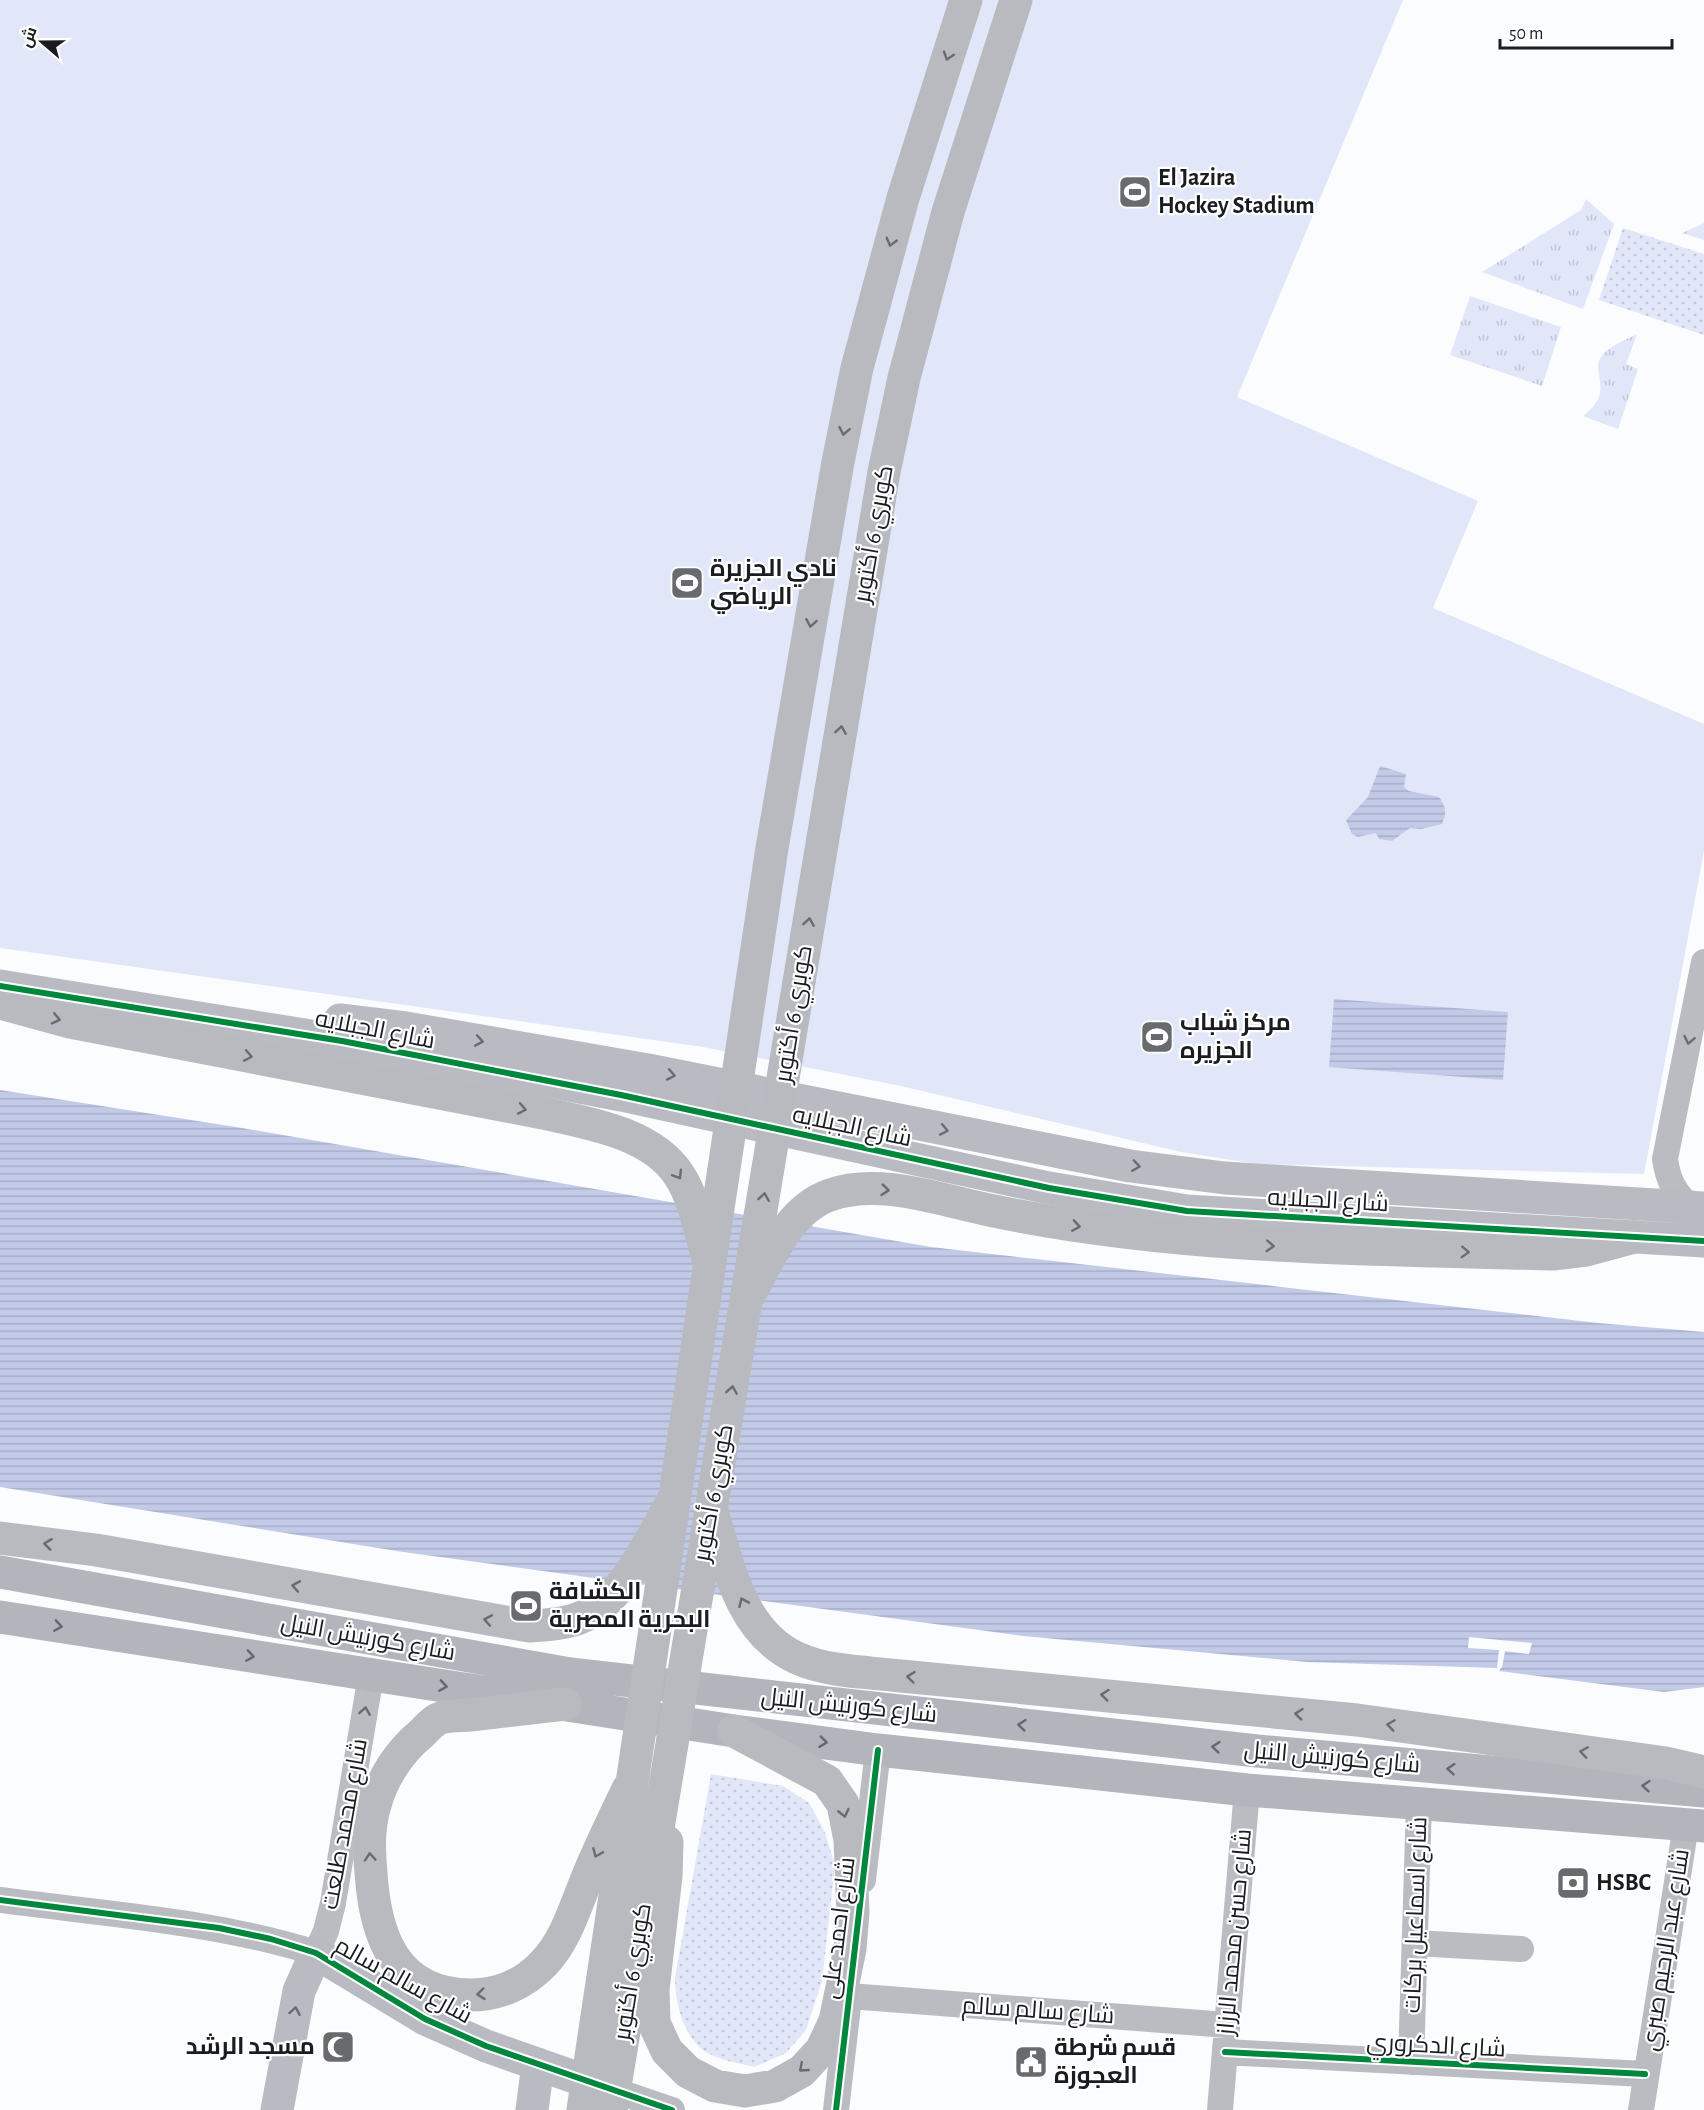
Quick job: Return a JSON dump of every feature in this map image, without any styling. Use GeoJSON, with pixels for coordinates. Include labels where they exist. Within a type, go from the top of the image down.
{"type":"FeatureCollection","features":[{"type":"Feature","properties":{"kind":"highway","name":"كوبري 6 أكتوبر"},"geometry":{"type":"LineString","coordinates":[[623,2106],[642,1912],[648,1783],[674,1498],[772,848],[855,380],[903,198],[966,0]]}},
{"type":"Feature","properties":{"kind":"highway","name":"كوبري 6 أكتوبر"},"geometry":{"type":"LineString","coordinates":[[583,2110],[621,1854],[648,1783],[712,1511],[884,472],[904,378],[948,212],[1016,0]]}},
{"type":"Feature","properties":{"kind":"highway"},"geometry":{"type":"LineString","coordinates":[[2,992],[70,1022],[543,1113],[590,1124],[634,1139],[665,1158],[680,1176],[709,1263]]}},
{"type":"Feature","properties":{"kind":"highway"},"geometry":{"type":"LineString","coordinates":[[747,1299],[792,1221],[806,1208],[827,1195],[854,1188],[887,1189],[1035,1220],[1117,1233],[1267,1246],[1553,1254],[1586,1250],[1634,1237]]}},
{"type":"Feature","properties":{"kind":"highway"},"geometry":{"type":"LineString","coordinates":[[0,1538],[96,1550],[529,1626],[559,1624],[585,1616],[606,1600],[623,1582],[643,1552],[674,1498]]}},
{"type":"Feature","properties":{"kind":"highway"},"geometry":{"type":"LineString","coordinates":[[712,1511],[734,1583],[748,1614],[768,1639],[797,1658],[836,1668],[890,1674],[1357,1720],[1666,1763],[1704,1772]]}},
{"type":"Feature","properties":{"kind":"highway"},"geometry":{"type":"LineString","coordinates":[[565,1704],[439,1719],[411,1742],[389,1771],[375,1804],[369,1840],[374,1915],[382,1938],[394,1959],[412,1976],[433,1988],[456,1995],[481,1995],[504,1990],[519,1982],[544,1963],[561,1940],[603,1841],[648,1783]]}},
{"type":"Feature","properties":{"kind":"highway"},"geometry":{"type":"LineString","coordinates":[[648,1783],[667,1831],[666,1876],[653,1990],[654,2023],[667,2051],[688,2073],[715,2086],[745,2091],[775,2086],[802,2071],[822,2049],[842,2009],[853,1913],[851,1849],[843,1804],[827,1781],[734,1731]]}},
{"type":"Feature","properties":{"kind":"highway"},"geometry":{"type":"LineString","coordinates":[[562,2110],[584,1965],[607,1883],[621,1854]]}},
{"type":"Feature","properties":{"kind":"main road","name":"شارع كورنيش النيل"},"geometry":{"type":"LineString","coordinates":[[0,1572],[570,1674],[1245,1750],[1704,1791]]}},
{"type":"Feature","properties":{"kind":"main road","name":"شارع كورنيش النيل"},"geometry":{"type":"LineString","coordinates":[[0,1617],[734,1731],[878,1750],[1247,1790],[1695,1826]]}},
{"type":"Feature","properties":{"kind":"street"},"geometry":{"type":"LineString","coordinates":[[1697,1208],[1676,1194],[1667,1178],[1665,1159],[1704,962]]}},
{"type":"Feature","properties":{"kind":"street","name":"شارع الجبلايه"},"geometry":{"type":"LineString","coordinates":[[2,992],[32,981],[406,1028],[648,1070],[1130,1166],[1225,1178],[1697,1208]]}},
{"type":"Feature","properties":{"kind":"street","name":"شارع الجبلايه"},"geometry":{"type":"LineString","coordinates":[[2,992],[342,1041],[621,1095],[1038,1186],[1187,1211],[1704,1241]]}},
{"type":"Feature","properties":{"kind":"street","name":"شارع محمد طلعت"},"geometry":{"type":"LineString","coordinates":[[277,2110],[299,1990],[326,1931],[333,1903],[371,1675]]}},
{"type":"Feature","properties":{"kind":"street","name":"شارع احمد على"},"geometry":{"type":"LineString","coordinates":[[836,2110],[842,2009],[878,1750]]}},
{"type":"Feature","properties":{"kind":"street","name":"شارع حسن محمد الرزاز"},"geometry":{"type":"LineString","coordinates":[[1220,2110],[1247,1790]]}},
{"type":"Feature","properties":{"kind":"street","name":"شارع اسماعيل بركات"},"geometry":{"type":"LineString","coordinates":[[1411,2062],[1419,1803]]}},
{"type":"Feature","properties":{"kind":"street","name":"شارع عبد الرحيم صبري"},"geometry":{"type":"LineString","coordinates":[[1641,2110],[1645,2074],[1695,1826]]}},
{"type":"Feature","properties":{"kind":"street","name":"شارع سالم سالم"},"geometry":{"type":"LineString","coordinates":[[0,1900],[219,1928],[271,1939],[316,1953],[425,2019],[486,2046],[538,2064],[623,2106]]}},
{"type":"Feature","properties":{"kind":"street"},"geometry":{"type":"LineString","coordinates":[[1415,1943],[1521,1949]]}},
{"type":"Feature","properties":{"kind":"street","name":"شارع سالم سالم"},"geometry":{"type":"LineString","coordinates":[[842,2009],[1227,2025]]}},
{"type":"Feature","properties":{"kind":"street","name":"شارع الدكروري"},"geometry":{"type":"LineString","coordinates":[[1225,2052],[1645,2074]]}},
{"type":"Feature","properties":{"kind":"street"},"geometry":{"type":"LineString","coordinates":[[532,2110],[538,2064]]}},
{"type":"Feature","properties":{"kind":"street"},"geometry":{"type":"LineString","coordinates":[[623,2106],[672,2110]]}},
{"type":"Feature","properties":{"kind":"green space","name":"نادي الجزيرة الرياضي"},"geometry":{"type":"Polygon","coordinates":[[[0,0],[1403,0],[1237,397],[1478,501],[1433,608],[1704,724],[1704,851],[1644,1174],[1257,1164],[1181,1152],[901,1086],[703,1047],[0,948],[0,0]]]}},
{"type":"Feature","properties":{"kind":"green space"},"geometry":{"type":"Polygon","coordinates":[[[1586,199],[1614,224],[1583,309],[1482,272],[1581,210],[1586,199]]]}},
{"type":"Feature","properties":{"kind":"green space"},"geometry":{"type":"Polygon","coordinates":[[[1704,223],[1704,240],[1682,233],[1704,223]]]}},
{"type":"Feature","properties":{"kind":"green space"},"geometry":{"type":"Polygon","coordinates":[[[1623,228],[1704,254],[1704,335],[1599,300],[1623,228]]]}},
{"type":"Feature","properties":{"kind":"green space"},"geometry":{"type":"Polygon","coordinates":[[[1470,296],[1561,327],[1542,386],[1450,355],[1470,296]]]}},
{"type":"Feature","properties":{"kind":"green space"},"geometry":{"type":"Polygon","coordinates":[[[1637,334],[1626,364],[1638,369],[1618,429],[1583,416],[1598,399],[1600,383],[1598,363],[1601,357],[1613,346],[1637,334]]]}},
{"type":"Feature","properties":{"kind":"green space"},"geometry":{"type":"Polygon","coordinates":[[[711,1774],[783,1786],[809,1803],[824,1830],[835,1865],[822,1981],[806,2030],[786,2053],[754,2067],[722,2059],[704,2051],[686,2027],[677,1997],[675,1978],[711,1774]]]}},
{"type":"Feature","properties":{"kind":"water"},"geometry":{"type":"Polygon","coordinates":[[[1380,766],[1406,774],[1404,787],[1409,791],[1439,797],[1445,810],[1442,824],[1421,829],[1410,828],[1392,841],[1379,839],[1376,833],[1358,837],[1352,834],[1346,820],[1368,797],[1380,766]]]}},
{"type":"Feature","properties":{"kind":"water"},"geometry":{"type":"Polygon","coordinates":[[[1334,999],[1508,1012],[1503,1080],[1329,1067],[1334,999]]]}},
{"type":"Feature","properties":{"kind":"water"},"geometry":{"type":"Polygon","coordinates":[[[0,1090],[242,1128],[931,1247],[1598,1323],[1704,1332],[1704,1687],[1664,1692],[1499,1671],[1501,1668],[1307,1662],[1023,1636],[403,1552],[0,1487],[0,1090]]]}},
{"type":"Feature","properties":{"kind":"pier"},"geometry":{"type":"Polygon","coordinates":[[[1469,1637],[1532,1643],[1529,1654],[1505,1651],[1502,1668],[1497,1668],[1499,1650],[1468,1648],[1469,1637]]]}},
{"type":"Feature","properties":{"kind":"cycle path"},"geometry":{"type":"LineString","coordinates":[[0,986],[342,1041],[621,1095],[1049,1188],[1187,1211],[1704,1241]]}},
{"type":"Feature","properties":{"kind":"cycle path"},"geometry":{"type":"LineString","coordinates":[[836,2110],[878,1750]]}},
{"type":"Feature","properties":{"kind":"cycle path"},"geometry":{"type":"LineString","coordinates":[[0,1900],[219,1928],[271,1939],[316,1953],[425,2019],[486,2046],[672,2110]]}},
{"type":"Feature","properties":{"kind":"cycle path"},"geometry":{"type":"LineString","coordinates":[[1225,2052],[1645,2074]]}},
{"type":"Feature","properties":{"kind":"place","name":"El Jazira Hockey Stadium"},"geometry":{"type":"Point","coordinates":[1135,192]}},
{"type":"Feature","properties":{"kind":"place","name":"نادي الجزيرة الرياضي"},"geometry":{"type":"Point","coordinates":[687,583]}},
{"type":"Feature","properties":{"kind":"place","name":"مركز شباب الجزيره"},"geometry":{"type":"Point","coordinates":[1157,1037]}},
{"type":"Feature","properties":{"kind":"place","name":"الكشافة البحرية المصرية"},"geometry":{"type":"Point","coordinates":[526,1606]}},
{"type":"Feature","properties":{"kind":"place","name":"HSBC"},"geometry":{"type":"Point","coordinates":[1573,1883]}},
{"type":"Feature","properties":{"kind":"place","name":"مسجد الرشد"},"geometry":{"type":"Point","coordinates":[338,2047]}},
{"type":"Feature","properties":{"kind":"place","name":"قسم شرطة العجوزة"},"geometry":{"type":"Point","coordinates":[1031,2062]}}]}
